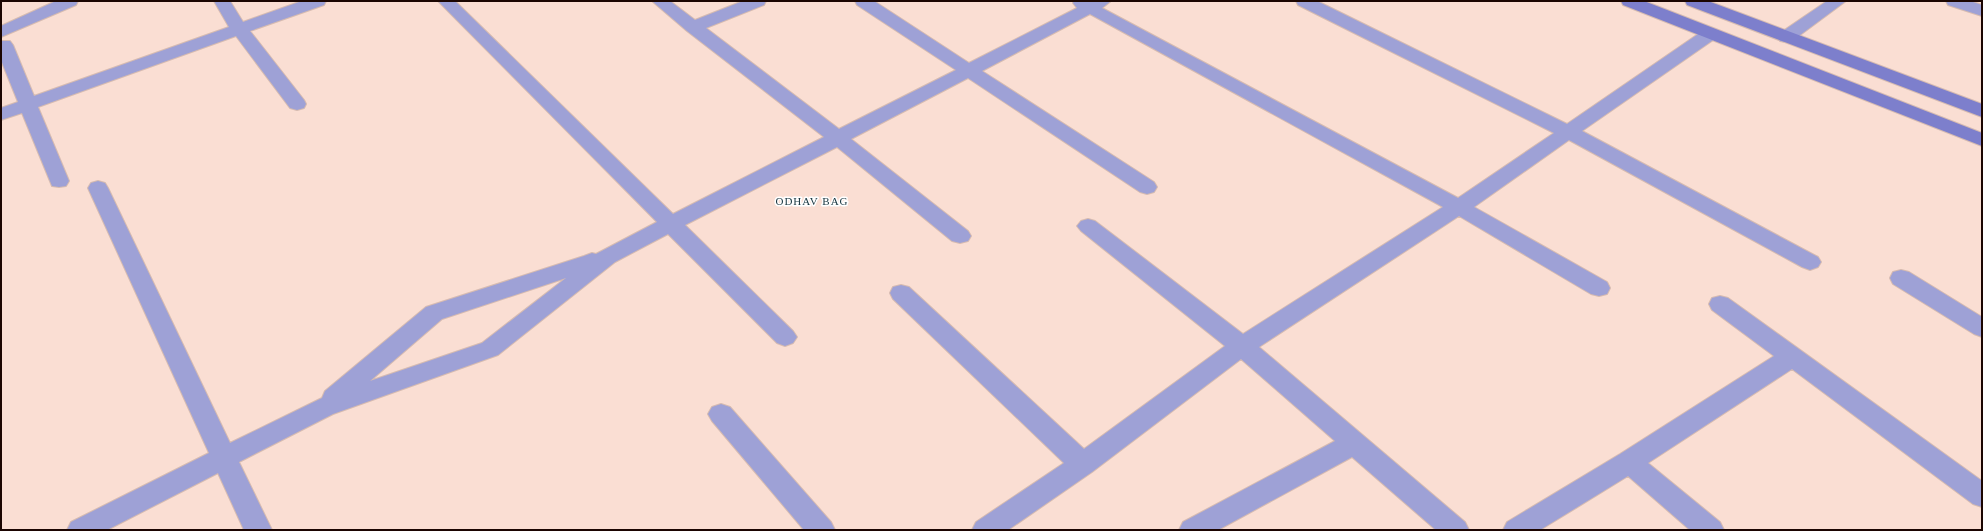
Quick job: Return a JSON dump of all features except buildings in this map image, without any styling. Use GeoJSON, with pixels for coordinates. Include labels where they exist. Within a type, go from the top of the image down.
{"type":"FeatureCollection","features":[{"type":"Feature","properties":{"kind":"main road"},"geometry":{"type":"LineString","coordinates":[[1629,1],[1982,140]]}},
{"type":"Feature","properties":{"kind":"main road"},"geometry":{"type":"LineString","coordinates":[[1693,1],[1982,111]]}},
{"type":"Feature","properties":{"kind":"street"},"geometry":{"type":"LineString","coordinates":[[59,181],[27,104],[3,39],[70,1]]}},
{"type":"Feature","properties":{"kind":"street"},"geometry":{"type":"LineString","coordinates":[[222,1],[239,29],[297,104]]}},
{"type":"Feature","properties":{"kind":"street"},"geometry":{"type":"LineString","coordinates":[[1,114],[318,1]]}},
{"type":"Feature","properties":{"kind":"street"},"geometry":{"type":"LineString","coordinates":[[446,1],[785,337]]}},
{"type":"Feature","properties":{"kind":"street"},"geometry":{"type":"LineString","coordinates":[[660,1],[837,137],[960,236]]}},
{"type":"Feature","properties":{"kind":"street"},"geometry":{"type":"LineString","coordinates":[[693,27],[758,1]]}},
{"type":"Feature","properties":{"kind":"street"},"geometry":{"type":"LineString","coordinates":[[863,1],[966,70],[1147,187]]}},
{"type":"Feature","properties":{"kind":"street"},"geometry":{"type":"LineString","coordinates":[[1304,1],[1568,132],[1810,262]]}},
{"type":"Feature","properties":{"kind":"street"},"geometry":{"type":"LineString","coordinates":[[1786,36],[1838,1]]}},
{"type":"Feature","properties":{"kind":"street"},"geometry":{"type":"LineString","coordinates":[[1954,1],[1982,11]]}},
{"type":"Feature","properties":{"kind":"street"},"geometry":{"type":"LineString","coordinates":[[324,407],[434,313],[607,257],[966,70],[1090,3],[1459,207],[1599,288]]}},
{"type":"Feature","properties":{"kind":"street"},"geometry":{"type":"LineString","coordinates":[[986,530],[1083,464],[1242,346],[1459,207],[1710,34]]}},
{"type":"Feature","properties":{"kind":"street"},"geometry":{"type":"LineString","coordinates":[[98,188],[258,530]]}},
{"type":"Feature","properties":{"kind":"street"},"geometry":{"type":"LineString","coordinates":[[1088,226],[1242,346],[1454,530]]}},
{"type":"Feature","properties":{"kind":"street"},"geometry":{"type":"LineString","coordinates":[[81,530],[324,407],[490,349],[607,257]]}},
{"type":"Feature","properties":{"kind":"street"},"geometry":{"type":"LineString","coordinates":[[1901,278],[1982,328]]}},
{"type":"Feature","properties":{"kind":"street"},"geometry":{"type":"LineString","coordinates":[[901,293],[1083,464]]}},
{"type":"Feature","properties":{"kind":"street"},"geometry":{"type":"LineString","coordinates":[[1720,304],[1982,496]]}},
{"type":"Feature","properties":{"kind":"street"},"geometry":{"type":"LineString","coordinates":[[1517,530],[1629,462],[1792,357]]}},
{"type":"Feature","properties":{"kind":"street"},"geometry":{"type":"LineString","coordinates":[[721,414],[820,530]]}},
{"type":"Feature","properties":{"kind":"street"},"geometry":{"type":"LineString","coordinates":[[1193,530],[1355,443]]}},
{"type":"Feature","properties":{"kind":"street"},"geometry":{"type":"LineString","coordinates":[[1629,462],[1710,530]]}},
{"type":"Feature","properties":{"kind":"district","name":"ODHAV BAG"},"geometry":{"type":"Point","coordinates":[812,201]}}]}
